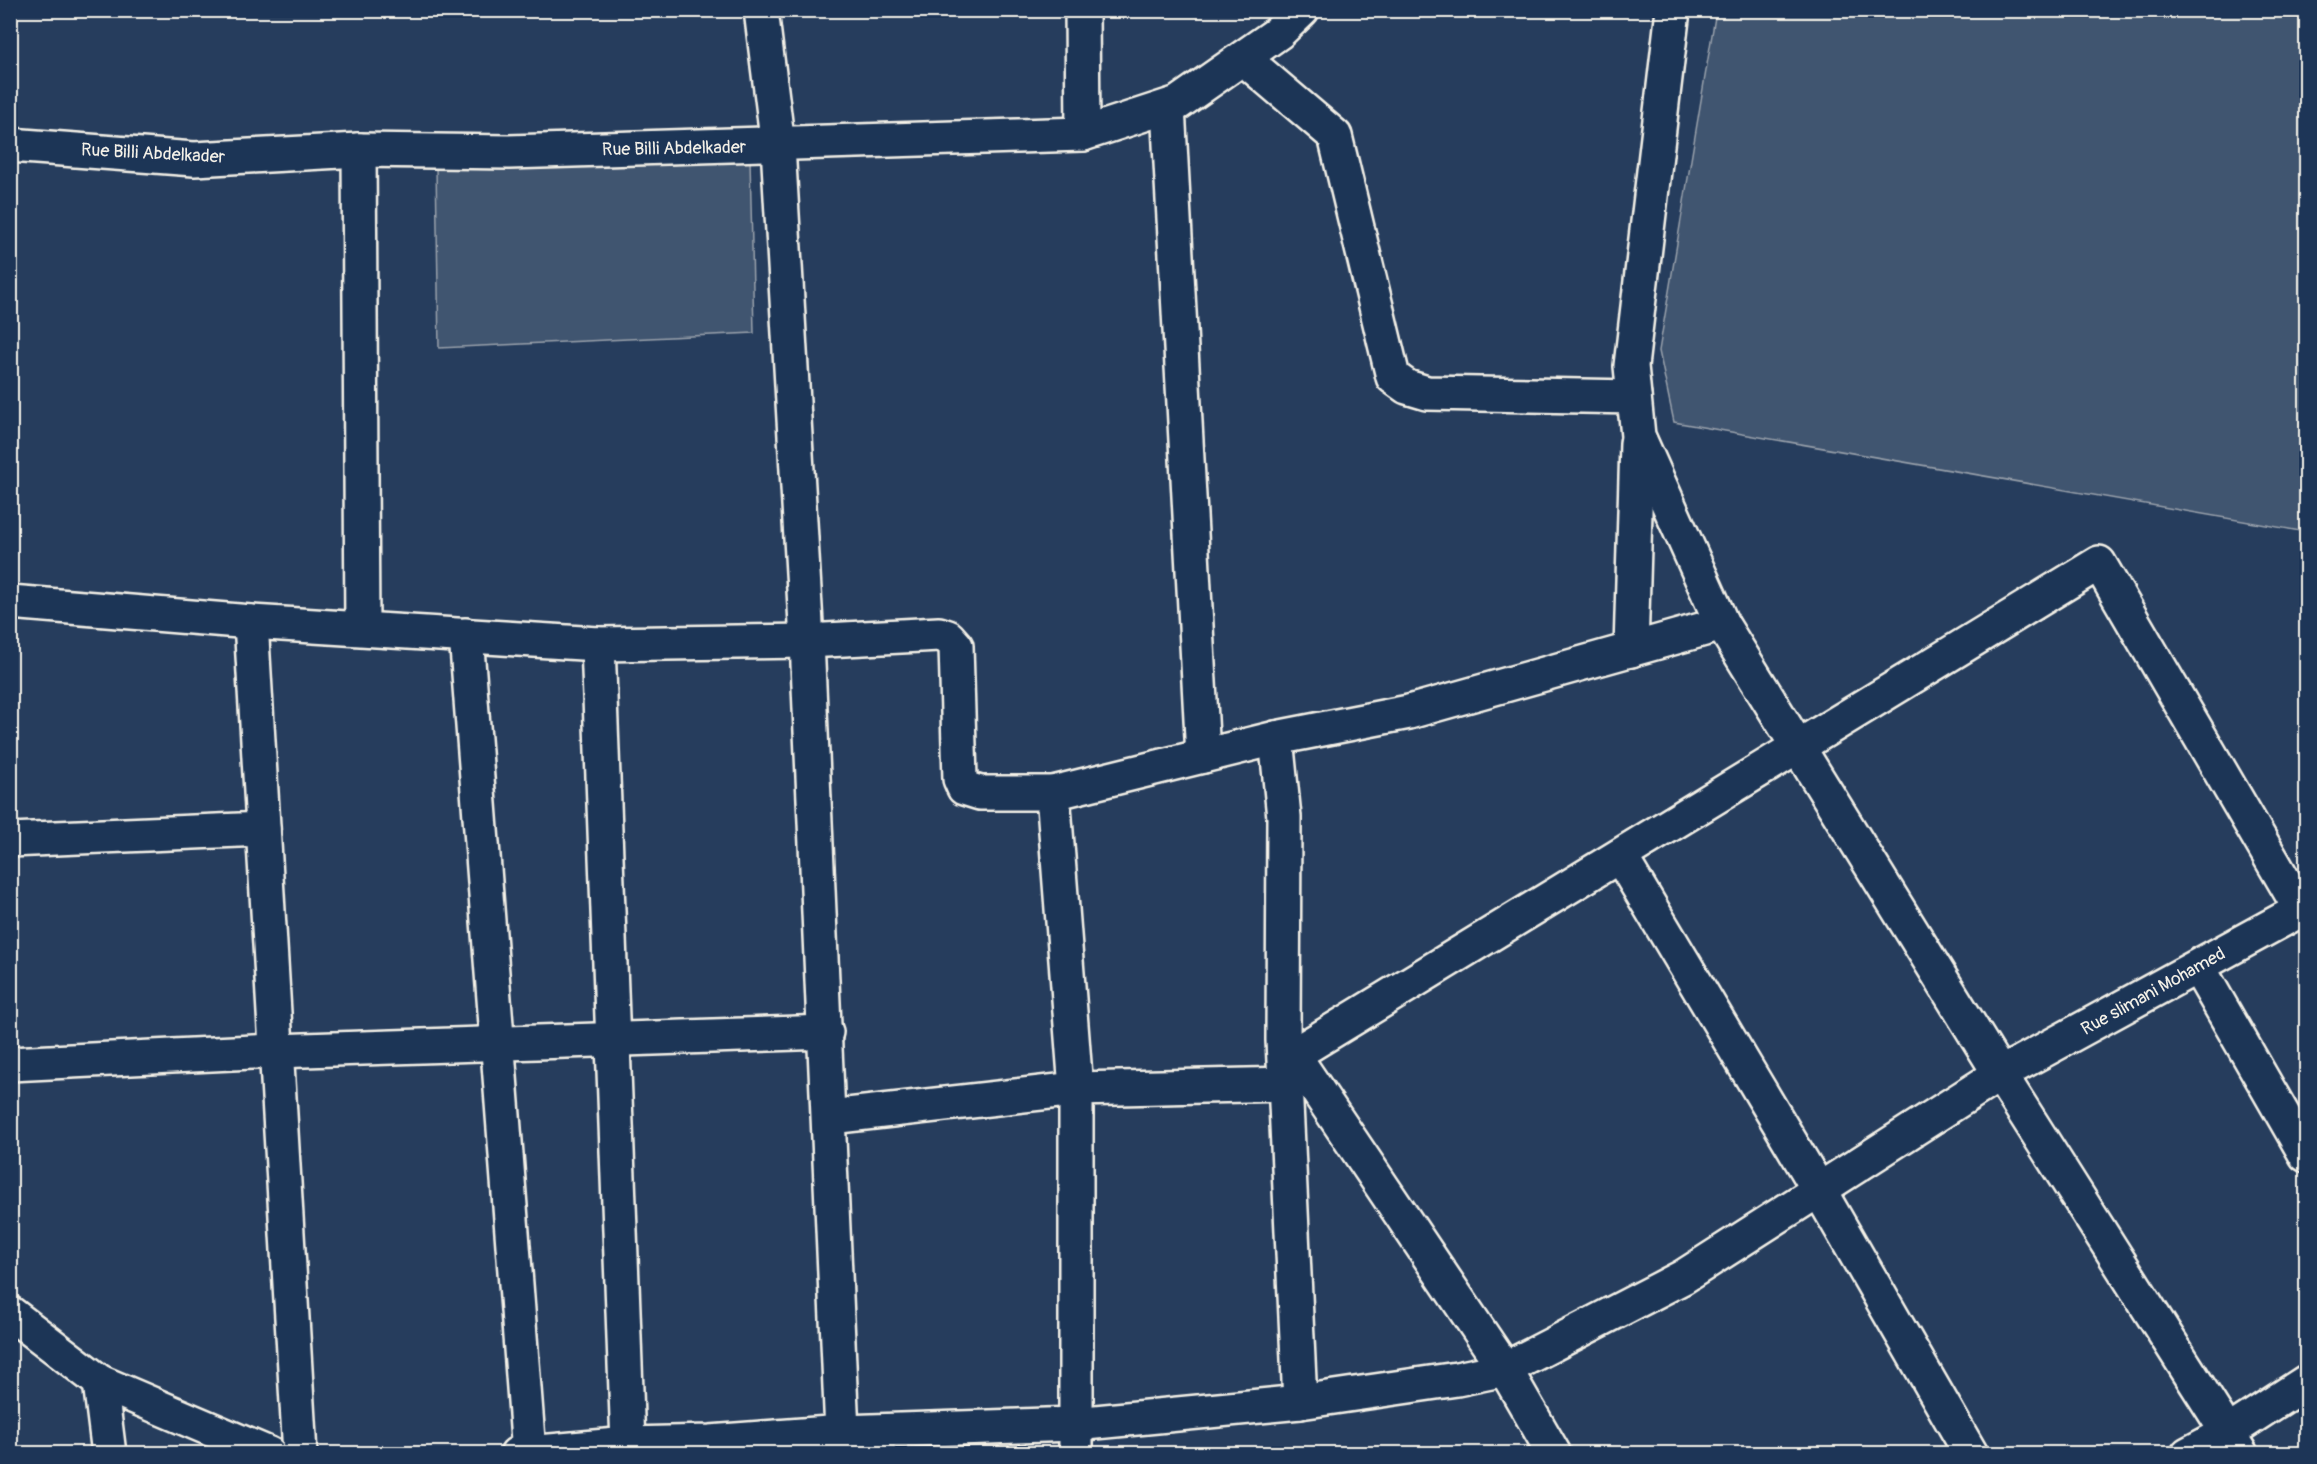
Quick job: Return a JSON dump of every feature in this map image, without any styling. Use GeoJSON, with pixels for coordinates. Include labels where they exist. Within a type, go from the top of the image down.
{"type":"FeatureCollection","features":[{"type":"Feature","properties":{"kind":"street"},"geometry":{"type":"LineString","coordinates":[[761,10],[778,146],[807,641],[830,1118],[842,1432]]}},
{"type":"Feature","properties":{"kind":"street"},"geometry":{"type":"LineString","coordinates":[[1082,10],[1083,134]]}},
{"type":"Feature","properties":{"kind":"street","name":"Rue Billi Abdelkader"},"geometry":{"type":"LineString","coordinates":[[10,145],[194,159],[358,150],[509,152],[778,146],[1083,134],[1178,103],[1278,33],[1302,10]]}},
{"type":"Feature","properties":{"kind":"street"},"geometry":{"type":"LineString","coordinates":[[1673,10],[1631,366],[1638,436],[1722,624],[2000,1074],[2235,1443]]}},
{"type":"Feature","properties":{"kind":"street"},"geometry":{"type":"LineString","coordinates":[[1243,58],[1335,136],[1393,377],[1407,387],[1427,393],[1636,412]]}},
{"type":"Feature","properties":{"kind":"street"},"geometry":{"type":"LineString","coordinates":[[1168,107],[1203,756]]}},
{"type":"Feature","properties":{"kind":"street"},"geometry":{"type":"LineString","coordinates":[[358,150],[362,628]]}},
{"type":"Feature","properties":{"kind":"street"},"geometry":{"type":"LineString","coordinates":[[1631,650],[1636,412]]}},
{"type":"Feature","properties":{"kind":"street"},"geometry":{"type":"LineString","coordinates":[[830,1118],[1076,1089],[1287,1060],[2099,563],[2304,908]]}},
{"type":"Feature","properties":{"kind":"street"},"geometry":{"type":"LineString","coordinates":[[10,602],[252,622],[598,644],[807,641],[928,634],[948,637],[956,646],[960,778],[964,788],[980,794],[1053,793],[1276,738],[1409,711],[1722,624]]}},
{"type":"Feature","properties":{"kind":"street"},"geometry":{"type":"LineString","coordinates":[[252,622],[300,1454]]}},
{"type":"Feature","properties":{"kind":"street"},"geometry":{"type":"LineString","coordinates":[[466,635],[523,1453]]}},
{"type":"Feature","properties":{"kind":"street"},"geometry":{"type":"LineString","coordinates":[[598,644],[628,1444]]}},
{"type":"Feature","properties":{"kind":"street"},"geometry":{"type":"LineString","coordinates":[[1276,738],[1284,817],[1287,1060],[1300,1402]]}},
{"type":"Feature","properties":{"kind":"street"},"geometry":{"type":"LineString","coordinates":[[1053,793],[1076,1089],[1076,1439]]}},
{"type":"Feature","properties":{"kind":"street"},"geometry":{"type":"LineString","coordinates":[[10,840],[263,829]]}},
{"type":"Feature","properties":{"kind":"street"},"geometry":{"type":"LineString","coordinates":[[1620,856],[1819,1190],[1971,1454]]}},
{"type":"Feature","properties":{"kind":"street","name":"Rue slimani Mohamed"},"geometry":{"type":"LineString","coordinates":[[523,1453],[628,1444],[710,1448],[842,1432],[1076,1439],[1457,1379],[1505,1369],[1683,1277],[2000,1074],[2304,908]]}},
{"type":"Feature","properties":{"kind":"street"},"geometry":{"type":"LineString","coordinates":[[2198,967],[2307,1155]]}},
{"type":"Feature","properties":{"kind":"street"},"geometry":{"type":"LineString","coordinates":[[10,1064],[275,1051],[826,1032]]}},
{"type":"Feature","properties":{"kind":"street"},"geometry":{"type":"LineString","coordinates":[[1287,1060],[1505,1369],[1554,1454]]}},
{"type":"Feature","properties":{"kind":"street"},"geometry":{"type":"LineString","coordinates":[[10,1313],[100,1382],[269,1454]]}},
{"type":"Feature","properties":{"kind":"street"},"geometry":{"type":"LineString","coordinates":[[100,1382],[109,1454]]}},
{"type":"Feature","properties":{"kind":"street"},"geometry":{"type":"LineString","coordinates":[[2188,1454],[2235,1443],[2307,1382]]}},
{"type":"Feature","properties":{"kind":"shaded area"},"geometry":{"type":"Polygon","coordinates":[[[1716,11],[2306,11],[2306,532],[1674,422],[1659,351],[1716,11]]]}},
{"type":"Feature","properties":{"kind":"shaded area"},"geometry":{"type":"Polygon","coordinates":[[[750,160],[754,333],[439,348],[436,166],[750,160]]]}}]}
